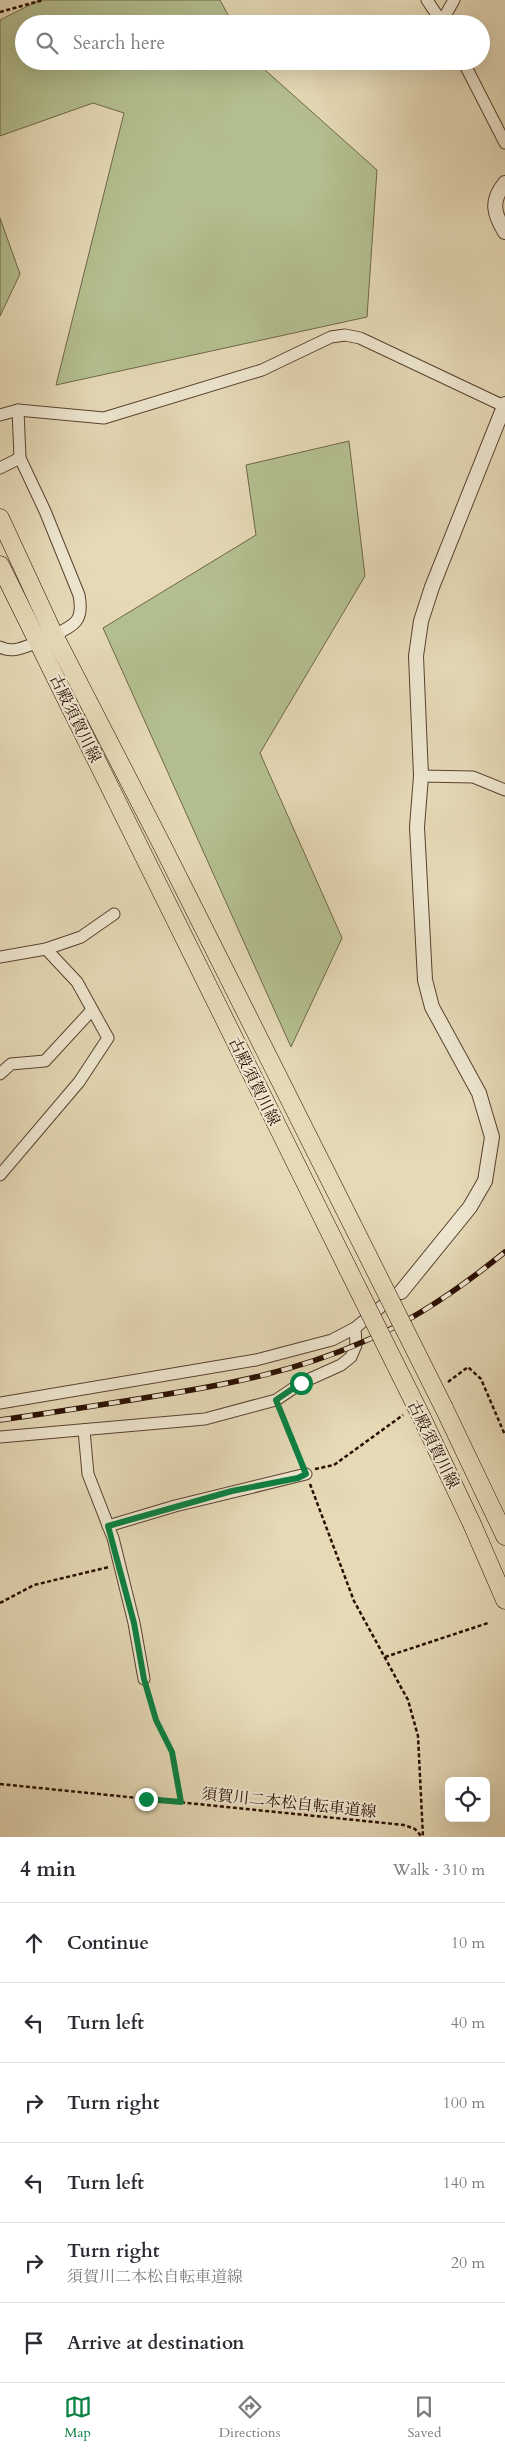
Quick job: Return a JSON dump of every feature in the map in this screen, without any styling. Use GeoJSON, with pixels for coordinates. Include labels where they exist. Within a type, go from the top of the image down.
{"type":"FeatureCollection","features":[{"type":"Feature","properties":{"kind":"main road","name":"古殿須賀川線"},"geometry":{"type":"LineString","coordinates":[[0,518],[81,729],[422,1418],[472,1524],[505,1600]]}},
{"type":"Feature","properties":{"kind":"main road","name":"古殿須賀川線"},"geometry":{"type":"LineString","coordinates":[[0,564],[47,638],[162,845],[444,1408],[505,1536]]}},
{"type":"Feature","properties":{"kind":"street"},"geometry":{"type":"LineString","coordinates":[[427,0],[438,15]]}},
{"type":"Feature","properties":{"kind":"street"},"geometry":{"type":"LineString","coordinates":[[446,15],[454,0]]}},
{"type":"Feature","properties":{"kind":"street"},"geometry":{"type":"LineString","coordinates":[[468,70],[505,143]]}},
{"type":"Feature","properties":{"kind":"street"},"geometry":{"type":"LineString","coordinates":[[505,183],[494,202],[495,215],[505,232]]}},
{"type":"Feature","properties":{"kind":"street"},"geometry":{"type":"LineString","coordinates":[[0,415],[18,410],[104,418],[262,370],[331,337],[345,335],[360,338],[505,405],[421,620],[416,656],[420,776],[417,827],[425,980],[432,1007],[479,1093],[492,1137],[485,1181],[470,1207],[401,1292],[355,1328],[332,1340],[256,1360],[0,1403]]}},
{"type":"Feature","properties":{"kind":"street"},"geometry":{"type":"LineString","coordinates":[[0,647],[6,650],[17,650],[72,627],[79,619],[82,608],[79,595],[48,519],[20,458],[18,410]]}},
{"type":"Feature","properties":{"kind":"street"},"geometry":{"type":"LineString","coordinates":[[0,468],[20,458]]}},
{"type":"Feature","properties":{"kind":"street"},"geometry":{"type":"LineString","coordinates":[[420,776],[473,777],[505,790]]}},
{"type":"Feature","properties":{"kind":"street"},"geometry":{"type":"LineString","coordinates":[[0,957],[46,949],[81,937],[114,914]]}},
{"type":"Feature","properties":{"kind":"street"},"geometry":{"type":"LineString","coordinates":[[0,1175],[79,1082],[108,1038],[77,982],[46,949]]}},
{"type":"Feature","properties":{"kind":"street"},"geometry":{"type":"LineString","coordinates":[[0,1074],[11,1064],[45,1061],[92,1010]]}},
{"type":"Feature","properties":{"kind":"street"},"geometry":{"type":"LineString","coordinates":[[0,1437],[205,1419],[276,1400],[301,1383],[342,1365],[351,1358],[356,1345],[355,1328]]}},
{"type":"Feature","properties":{"kind":"street"},"geometry":{"type":"LineString","coordinates":[[84,1430],[88,1474],[108,1526],[119,1564],[144,1679]]}},
{"type":"Feature","properties":{"kind":"street"},"geometry":{"type":"LineString","coordinates":[[108,1526],[175,1506],[298,1478],[306,1474]]}},
{"type":"Feature","properties":{"kind":"path"},"geometry":{"type":"LineString","coordinates":[[0,12],[43,0]]}},
{"type":"Feature","properties":{"kind":"path"},"geometry":{"type":"LineString","coordinates":[[276,1400],[354,1601],[408,1700],[418,1736],[422,1837]]}},
{"type":"Feature","properties":{"kind":"path"},"geometry":{"type":"LineString","coordinates":[[0,1603],[34,1585],[119,1564]]}},
{"type":"Feature","properties":{"kind":"path"},"geometry":{"type":"LineString","coordinates":[[385,1657],[488,1623]]}},
{"type":"Feature","properties":{"kind":"path"},"geometry":{"type":"LineString","coordinates":[[144,1679],[156,1720],[172,1752],[181,1802]]}},
{"type":"Feature","properties":{"kind":"path","name":"須賀川二本松自転車道線"},"geometry":{"type":"LineString","coordinates":[[0,1784],[404,1825],[415,1829],[422,1837]]}},
{"type":"Feature","properties":{"kind":"green space"},"geometry":{"type":"Polygon","coordinates":[[[40,0],[220,0],[228,15],[15,15],[15,70],[265,70],[377,170],[367,317],[56,385],[124,113],[93,103],[0,136],[0,20],[40,0]]]}},
{"type":"Feature","properties":{"kind":"green space"},"geometry":{"type":"Polygon","coordinates":[[[0,218],[20,274],[0,316],[0,218]]]}},
{"type":"Feature","properties":{"kind":"green space"},"geometry":{"type":"Polygon","coordinates":[[[349,441],[365,576],[260,753],[342,938],[291,1047],[103,628],[256,535],[246,465],[349,441]]]}},
{"type":"Feature","properties":{"kind":"railway"},"geometry":{"type":"LineString","coordinates":[[0,1420],[205,1388],[259,1376],[312,1361],[384,1333],[420,1313],[455,1290],[505,1252]]}},
{"type":"Feature","properties":{"kind":"route"},"geometry":{"type":"LineString","coordinates":[[146,1799],[181,1802],[172,1752],[156,1720],[144,1679],[134,1623],[113,1538],[108,1526],[232,1491],[298,1478],[306,1474],[276,1400],[301,1383]]}}]}
